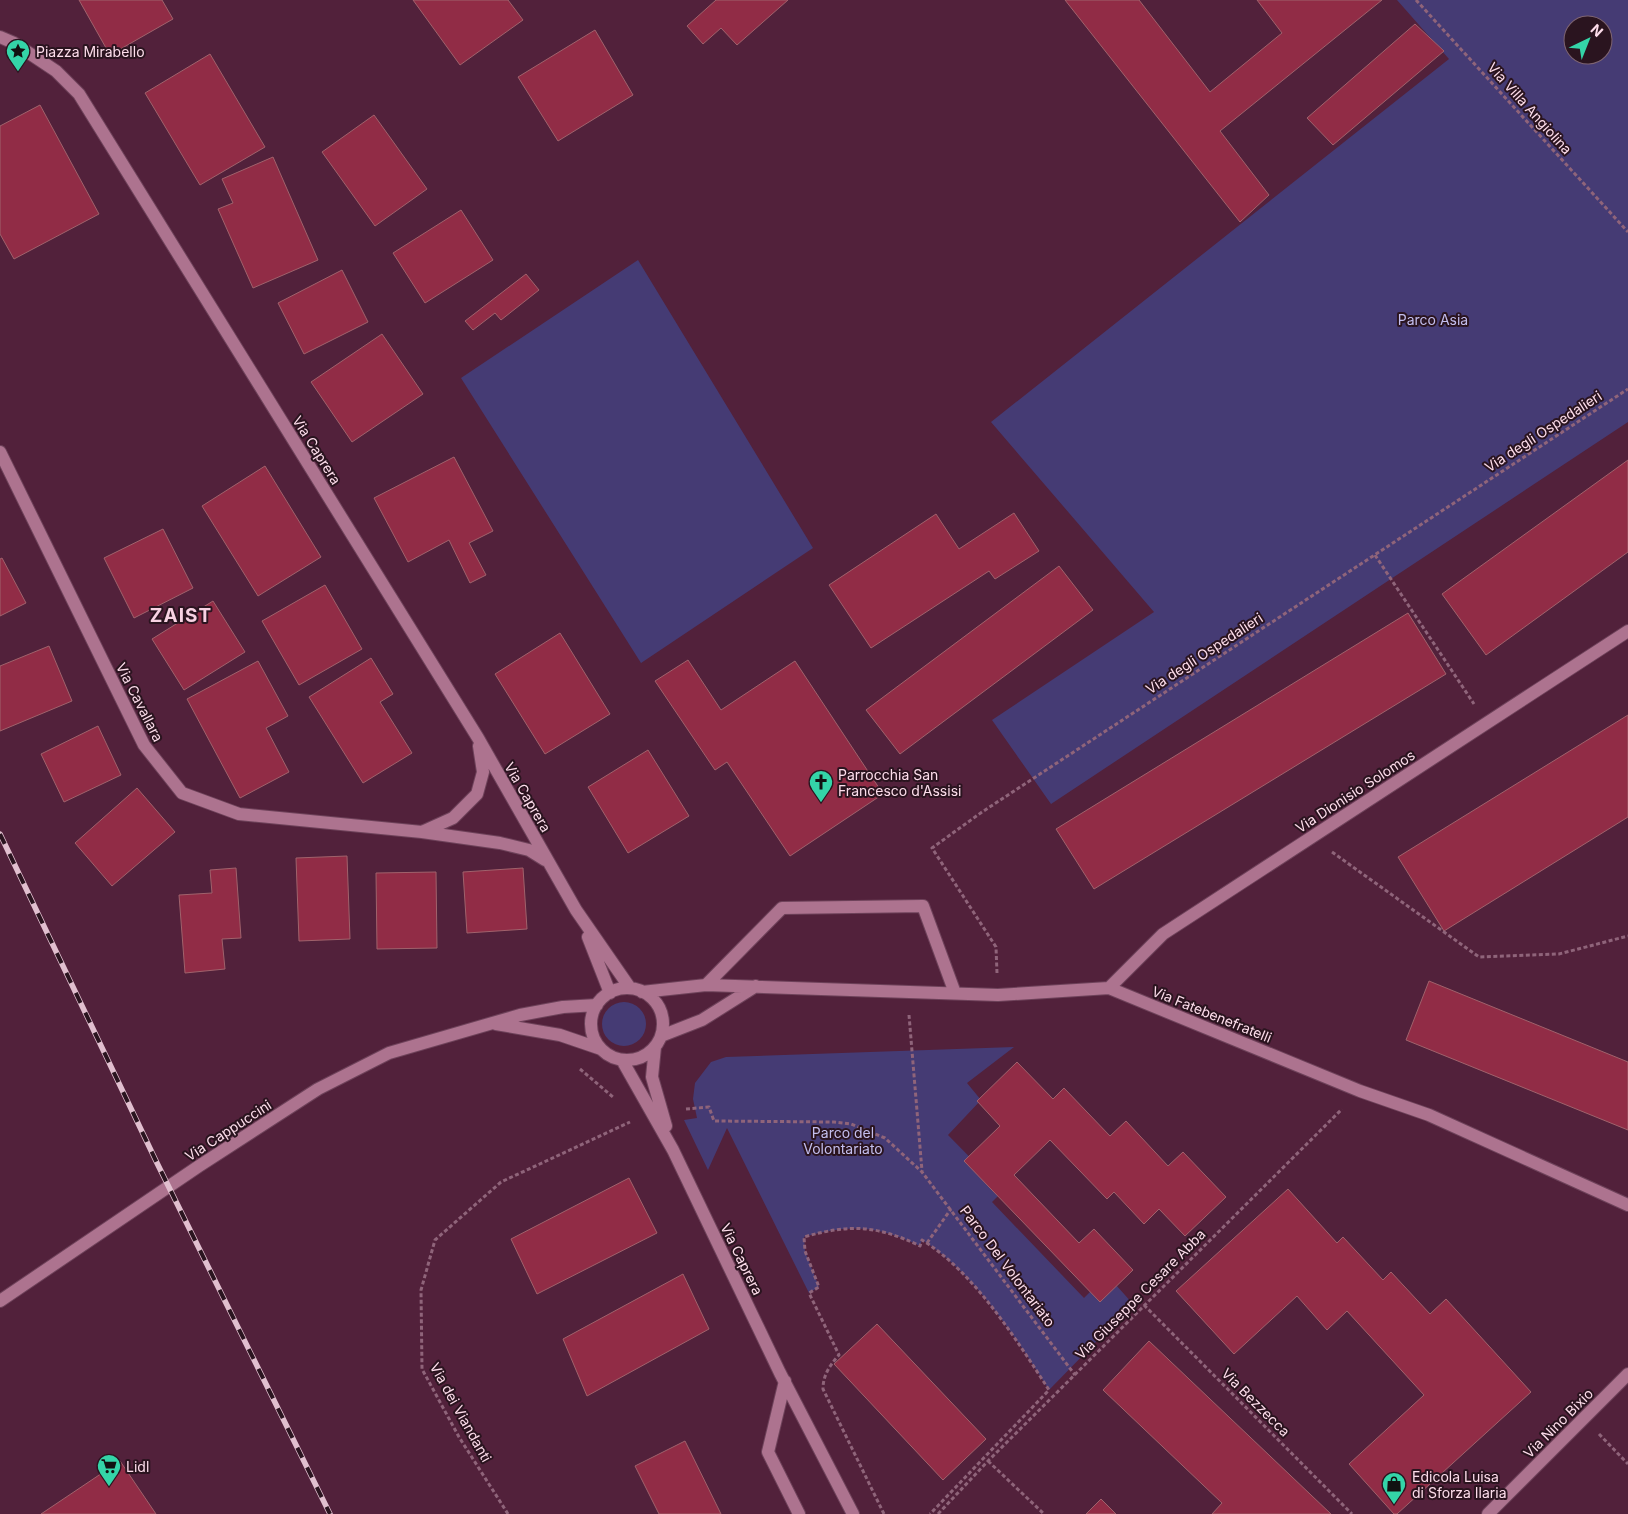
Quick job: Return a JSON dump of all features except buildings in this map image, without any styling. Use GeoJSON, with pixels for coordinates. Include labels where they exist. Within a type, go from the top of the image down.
{"type":"FeatureCollection","features":[{"type":"Feature","properties":{"kind":"street","name":"Via Caprera"},"geometry":{"type":"LineString","coordinates":[[0,37],[14,43],[56,70],[79,94],[478,738],[576,910],[597,957],[610,993]]}},
{"type":"Feature","properties":{"kind":"street","name":"Via Cavallara"},"geometry":{"type":"LineString","coordinates":[[0,452],[144,746],[182,792],[239,814],[422,832],[500,843],[529,850],[548,861]]}},
{"type":"Feature","properties":{"kind":"street","name":"Via Dionisio Solomos"},"geometry":{"type":"LineString","coordinates":[[1109,988],[1163,934],[1628,631]]}},
{"type":"Feature","properties":{"kind":"street","name":"Via Cavallara"},"geometry":{"type":"LineString","coordinates":[[422,832],[453,818],[477,794],[482,772],[478,738]]}},
{"type":"Feature","properties":{"kind":"street"},"geometry":{"type":"LineString","coordinates":[[706,985],[782,908],[923,906],[955,993]]}},
{"type":"Feature","properties":{"kind":"street","name":"Via Caprera"},"geometry":{"type":"LineString","coordinates":[[576,910],[636,990]]}},
{"type":"Feature","properties":{"kind":"street","name":"Via Fatebenefratelli"},"geometry":{"type":"LineString","coordinates":[[636,990],[706,985],[998,995],[1109,988],[1360,1091],[1429,1115],[1628,1205]]}},
{"type":"Feature","properties":{"kind":"street"},"geometry":{"type":"LineString","coordinates":[[661,1036],[702,1020],[756,986]]}},
{"type":"Feature","properties":{"kind":"street"},"geometry":{"type":"LineString","coordinates":[[619,989],[636,990],[651,998],[658,1006],[662,1015],[663,1026],[661,1036],[655,1047],[646,1055],[634,1060],[622,1060],[610,1056],[601,1049],[594,1039],[591,1028],[592,1016],[596,1005],[610,993],[619,989]]}},
{"type":"Feature","properties":{"kind":"street","name":"Via Cappuccini"},"geometry":{"type":"LineString","coordinates":[[0,1301],[199,1166],[318,1089],[389,1053],[520,1015],[563,1007],[596,1005]]}},
{"type":"Feature","properties":{"kind":"street","name":"Via Cappuccini"},"geometry":{"type":"LineString","coordinates":[[491,1023],[560,1035],[601,1049]]}},
{"type":"Feature","properties":{"kind":"street","name":"Via Caprera"},"geometry":{"type":"LineString","coordinates":[[655,1047],[652,1077],[657,1112]]}},
{"type":"Feature","properties":{"kind":"street","name":"Via Caprera"},"geometry":{"type":"LineString","coordinates":[[622,1060],[657,1112],[673,1150],[785,1381],[852,1514]]}},
{"type":"Feature","properties":{"kind":"street","name":"Via Nino Bixio"},"geometry":{"type":"LineString","coordinates":[[1488,1514],[1628,1374]]}},
{"type":"Feature","properties":{"kind":"street"},"geometry":{"type":"LineString","coordinates":[[785,1381],[768,1452],[799,1514]]}},
{"type":"Feature","properties":{"kind":"path","name":"Via Villa Angiolina"},"geometry":{"type":"LineString","coordinates":[[1416,0],[1628,232]]}},
{"type":"Feature","properties":{"kind":"path","name":"Via degli Ospedalieri"},"geometry":{"type":"LineString","coordinates":[[998,995],[996,947],[932,848],[982,812],[1628,389]]}},
{"type":"Feature","properties":{"kind":"path"},"geometry":{"type":"LineString","coordinates":[[1375,555],[1486,724]]}},
{"type":"Feature","properties":{"kind":"path"},"geometry":{"type":"LineString","coordinates":[[1312,838],[1479,957],[1559,954],[1628,936]]}},
{"type":"Feature","properties":{"kind":"path"},"geometry":{"type":"LineString","coordinates":[[908,992],[922,1172]]}},
{"type":"Feature","properties":{"kind":"path"},"geometry":{"type":"LineString","coordinates":[[574,1064],[612,1095],[617,1102]]}},
{"type":"Feature","properties":{"kind":"path","name":"Via Giuseppe Cesare Abba"},"geometry":{"type":"LineString","coordinates":[[938,1514],[988,1461],[1360,1091]]}},
{"type":"Feature","properties":{"kind":"path","name":"Parco Del Volontariato"},"geometry":{"type":"LineString","coordinates":[[657,1112],[709,1107],[714,1121],[834,1122],[851,1124],[886,1138],[922,1172],[1075,1375]]}},
{"type":"Feature","properties":{"kind":"path","name":"Via dei Viandanti"},"geometry":{"type":"LineString","coordinates":[[508,1514],[459,1437],[422,1369],[421,1290],[435,1240],[501,1182],[631,1122],[657,1112]]}},
{"type":"Feature","properties":{"kind":"path"},"geometry":{"type":"LineString","coordinates":[[626,1115],[631,1122]]}},
{"type":"Feature","properties":{"kind":"path"},"geometry":{"type":"LineString","coordinates":[[927,1243],[951,1209]]}},
{"type":"Feature","properties":{"kind":"path"},"geometry":{"type":"LineString","coordinates":[[884,1514],[823,1389],[823,1379],[831,1363],[839,1355],[809,1293],[819,1287],[806,1251],[804,1237],[836,1229],[859,1227],[891,1233],[920,1246],[922,1240],[927,1243],[968,1279],[986,1300],[1022,1348],[1049,1390],[930,1514]]}},
{"type":"Feature","properties":{"kind":"path","name":"Via Bezzecca"},"geometry":{"type":"LineString","coordinates":[[1144,1305],[1352,1514]]}},
{"type":"Feature","properties":{"kind":"path"},"geometry":{"type":"LineString","coordinates":[[1583,1419],[1628,1464]]}},
{"type":"Feature","properties":{"kind":"path"},"geometry":{"type":"LineString","coordinates":[[988,1461],[1044,1514]]}},
{"type":"Feature","properties":{"kind":"green space","name":"Parco Asia"},"geometry":{"type":"Polygon","coordinates":[[[1397,0],[1628,0],[1628,422],[1051,804],[992,720],[1154,612],[991,422],[1449,59],[1397,0]]]}},
{"type":"Feature","properties":{"kind":"green space"},"geometry":{"type":"Polygon","coordinates":[[[638,260],[813,548],[641,663],[461,378],[638,260]]]}},
{"type":"Feature","properties":{"kind":"green space"},"geometry":{"type":"Polygon","coordinates":[[[620,1002],[628,1002],[640,1008],[646,1024],[640,1040],[628,1046],[620,1046],[608,1040],[602,1028],[602,1020],[608,1008],[620,1002]]]}},
{"type":"Feature","properties":{"kind":"green space","name":"Parco del Volontariato"},"geometry":{"type":"Polygon","coordinates":[[[1014,1047],[967,1083],[981,1100],[948,1135],[1003,1191],[992,1202],[1084,1298],[1107,1275],[1133,1304],[1049,1390],[1023,1350],[977,1288],[941,1254],[922,1240],[920,1246],[890,1234],[863,1229],[835,1230],[804,1237],[805,1251],[819,1287],[809,1293],[727,1128],[708,1170],[684,1120],[697,1118],[693,1099],[695,1083],[711,1062],[726,1057],[1014,1047]]]}},
{"type":"Feature","properties":{"kind":"railway"},"geometry":{"type":"LineString","coordinates":[[0,834],[157,1163],[330,1514]]}},
{"type":"Feature","properties":{"kind":"place","name":"Piazza Mirabello"},"geometry":{"type":"Point","coordinates":[18,72]}},
{"type":"Feature","properties":{"kind":"place","name":"Parrocchia San Francesco d'Assisi"},"geometry":{"type":"Point","coordinates":[821,803]}},
{"type":"Feature","properties":{"kind":"place","name":"Lidl"},"geometry":{"type":"Point","coordinates":[109,1487]}},
{"type":"Feature","properties":{"kind":"place","name":"Edicola Luisa di Sforza Ilaria"},"geometry":{"type":"Point","coordinates":[1394,1505]}},
{"type":"Feature","properties":{"kind":"district","name":"ZAIST"},"geometry":{"type":"Point","coordinates":[181,615]}}]}
